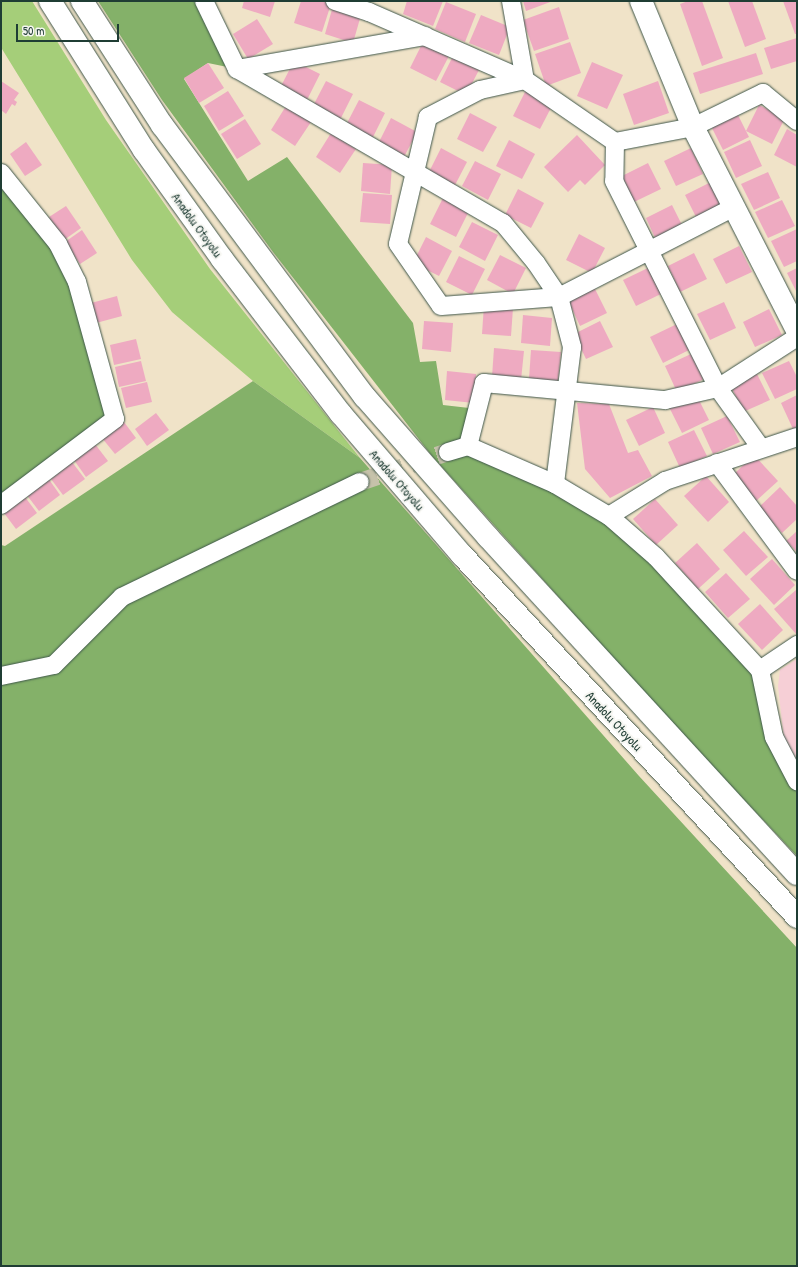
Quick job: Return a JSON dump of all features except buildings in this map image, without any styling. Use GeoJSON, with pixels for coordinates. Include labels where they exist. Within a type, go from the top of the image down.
{"type":"FeatureCollection","features":[{"type":"Feature","properties":{"kind":"main road","name":"Anadolu Otoyolu"},"geometry":{"type":"LineString","coordinates":[[50,1],[144,150],[222,259],[341,414],[462,555],[797,917]]}},
{"type":"Feature","properties":{"kind":"main road"},"geometry":{"type":"LineString","coordinates":[[82,1],[162,125],[365,397],[488,537],[797,874]]}},
{"type":"Feature","properties":{"kind":"main road"},"geometry":{"type":"LineString","coordinates":[[641,1],[693,127],[797,330]]}},
{"type":"Feature","properties":{"kind":"street"},"geometry":{"type":"LineString","coordinates":[[204,1],[237,69],[415,174],[503,223],[536,263],[559,297],[572,347],[568,393],[555,484]]}},
{"type":"Feature","properties":{"kind":"street"},"geometry":{"type":"LineString","coordinates":[[335,1],[367,6],[425,36],[525,80],[615,142],[693,127],[763,93],[797,121]]}},
{"type":"Feature","properties":{"kind":"street"},"geometry":{"type":"LineString","coordinates":[[511,1],[525,80]]}},
{"type":"Feature","properties":{"kind":"street"},"geometry":{"type":"LineString","coordinates":[[237,69],[425,36]]}},
{"type":"Feature","properties":{"kind":"street"},"geometry":{"type":"LineString","coordinates":[[525,80],[480,90],[428,117],[398,244],[441,306],[559,297],[734,207]]}},
{"type":"Feature","properties":{"kind":"street"},"geometry":{"type":"LineString","coordinates":[[615,142],[614,181],[718,388],[761,448]]}},
{"type":"Feature","properties":{"kind":"street"},"geometry":{"type":"LineString","coordinates":[[1,174],[58,244],[78,282],[115,419],[1,505]]}},
{"type":"Feature","properties":{"kind":"street"},"geometry":{"type":"LineString","coordinates":[[468,446],[484,383],[568,393],[665,400],[718,388],[797,337]]}},
{"type":"Feature","properties":{"kind":"street"},"geometry":{"type":"LineString","coordinates":[[609,516],[665,481],[797,437]]}},
{"type":"Feature","properties":{"kind":"street"},"geometry":{"type":"LineString","coordinates":[[448,452],[468,446],[555,484],[609,516],[656,557],[760,670],[774,737],[797,781]]}},
{"type":"Feature","properties":{"kind":"street"},"geometry":{"type":"LineString","coordinates":[[717,463],[797,571]]}},
{"type":"Feature","properties":{"kind":"street"},"geometry":{"type":"LineString","coordinates":[[1,676],[54,665],[122,597],[360,482]]}},
{"type":"Feature","properties":{"kind":"street"},"geometry":{"type":"LineString","coordinates":[[760,670],[797,645]]}},
{"type":"Feature","properties":{"kind":"shaded area"},"geometry":{"type":"Polygon","coordinates":[[[797,659],[797,760],[784,739],[778,686],[780,670],[797,659]]]}},
{"type":"Feature","properties":{"kind":"green space"},"geometry":{"type":"Polygon","coordinates":[[[1,1],[32,1],[106,120],[210,269],[360,458],[253,381],[172,312],[132,260],[2,49],[1,1]]]}},
{"type":"Feature","properties":{"kind":"green space"},"geometry":{"type":"Polygon","coordinates":[[[98,1],[204,1],[237,69],[208,63],[184,79],[248,181],[287,157],[413,323],[420,362],[436,361],[443,405],[478,409],[468,446],[609,516],[760,670],[797,781],[797,856],[669,720],[432,456],[273,252],[162,100],[98,1]]]}},
{"type":"Feature","properties":{"kind":"green space"},"geometry":{"type":"Polygon","coordinates":[[[1,173],[58,244],[115,419],[1,505],[1,173]]]}},
{"type":"Feature","properties":{"kind":"green space"},"geometry":{"type":"Polygon","coordinates":[[[253,381],[360,458],[639,776],[797,948],[797,1266],[1,1266],[1,545],[5,546],[253,381]]]}},
{"type":"Feature","properties":{"kind":"tunnel"},"geometry":{"type":"LineString","coordinates":[[360,482],[448,452]]}}]}
